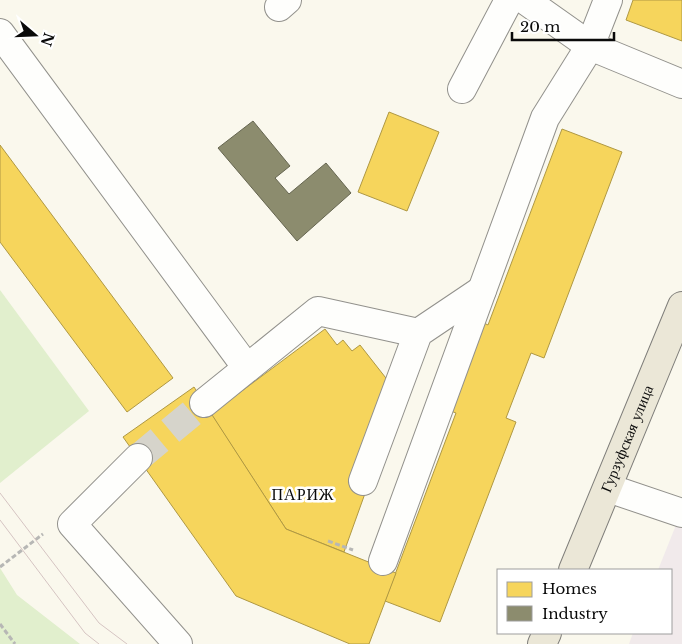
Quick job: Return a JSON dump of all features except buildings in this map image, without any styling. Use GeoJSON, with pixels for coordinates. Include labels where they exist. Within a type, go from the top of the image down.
{"type":"FeatureCollection","features":[{"type":"Feature","properties":{"kind":"main road","name":"Гурзуфская улица"},"geometry":{"type":"LineString","coordinates":[[573,569],[682,306]]}},
{"type":"Feature","properties":{"kind":"lane"},"geometry":{"type":"LineString","coordinates":[[462,89],[509,0]]}},
{"type":"Feature","properties":{"kind":"lane"},"geometry":{"type":"LineString","coordinates":[[525,0],[590,46],[682,84]]}},
{"type":"Feature","properties":{"kind":"lane"},"geometry":{"type":"LineString","coordinates":[[383,561],[545,118],[590,46],[608,0]]}},
{"type":"Feature","properties":{"kind":"lane"},"geometry":{"type":"LineString","coordinates":[[0,33],[247,368]]}},
{"type":"Feature","properties":{"kind":"lane"},"geometry":{"type":"LineString","coordinates":[[363,481],[418,333],[482,290]]}},
{"type":"Feature","properties":{"kind":"lane"},"geometry":{"type":"LineString","coordinates":[[204,403],[318,311],[418,333]]}},
{"type":"Feature","properties":{"kind":"lane"},"geometry":{"type":"LineString","coordinates":[[138,458],[72,524],[178,644]]}},
{"type":"Feature","properties":{"kind":"lane"},"geometry":{"type":"LineString","coordinates":[[608,488],[682,513]]}},
{"type":"Feature","properties":{"kind":"path"},"geometry":{"type":"LineString","coordinates":[[328,541],[351,549]]}},
{"type":"Feature","properties":{"kind":"path"},"geometry":{"type":"LineString","coordinates":[[0,624],[15,644]]}},
{"type":"Feature","properties":{"kind":"shaded area"},"geometry":{"type":"Polygon","coordinates":[[[682,510],[682,644],[629,644],[633,634],[672,634],[672,569],[658,569],[682,510]]]}},
{"type":"Feature","properties":{"kind":"green space"},"geometry":{"type":"Polygon","coordinates":[[[0,290],[89,411],[0,483],[0,290]]]}},
{"type":"Feature","properties":{"kind":"green space"},"geometry":{"type":"Polygon","coordinates":[[[0,568],[17,595],[80,644],[0,644],[0,568]]]}},
{"type":"Feature","properties":{"kind":"tunnel"},"geometry":{"type":"LineString","coordinates":[[138,458],[204,403]]}},
{"type":"Feature","properties":{"kind":"tram line"},"geometry":{"type":"LineString","coordinates":[[0,493],[99,623],[127,644]]}},
{"type":"Feature","properties":{"kind":"tram line"},"geometry":{"type":"LineString","coordinates":[[0,520],[85,633],[99,644]]}},
{"type":"Feature","properties":{"kind":"district","name":"ПАРИЖ"},"geometry":{"type":"Point","coordinates":[303,494]}}]}
